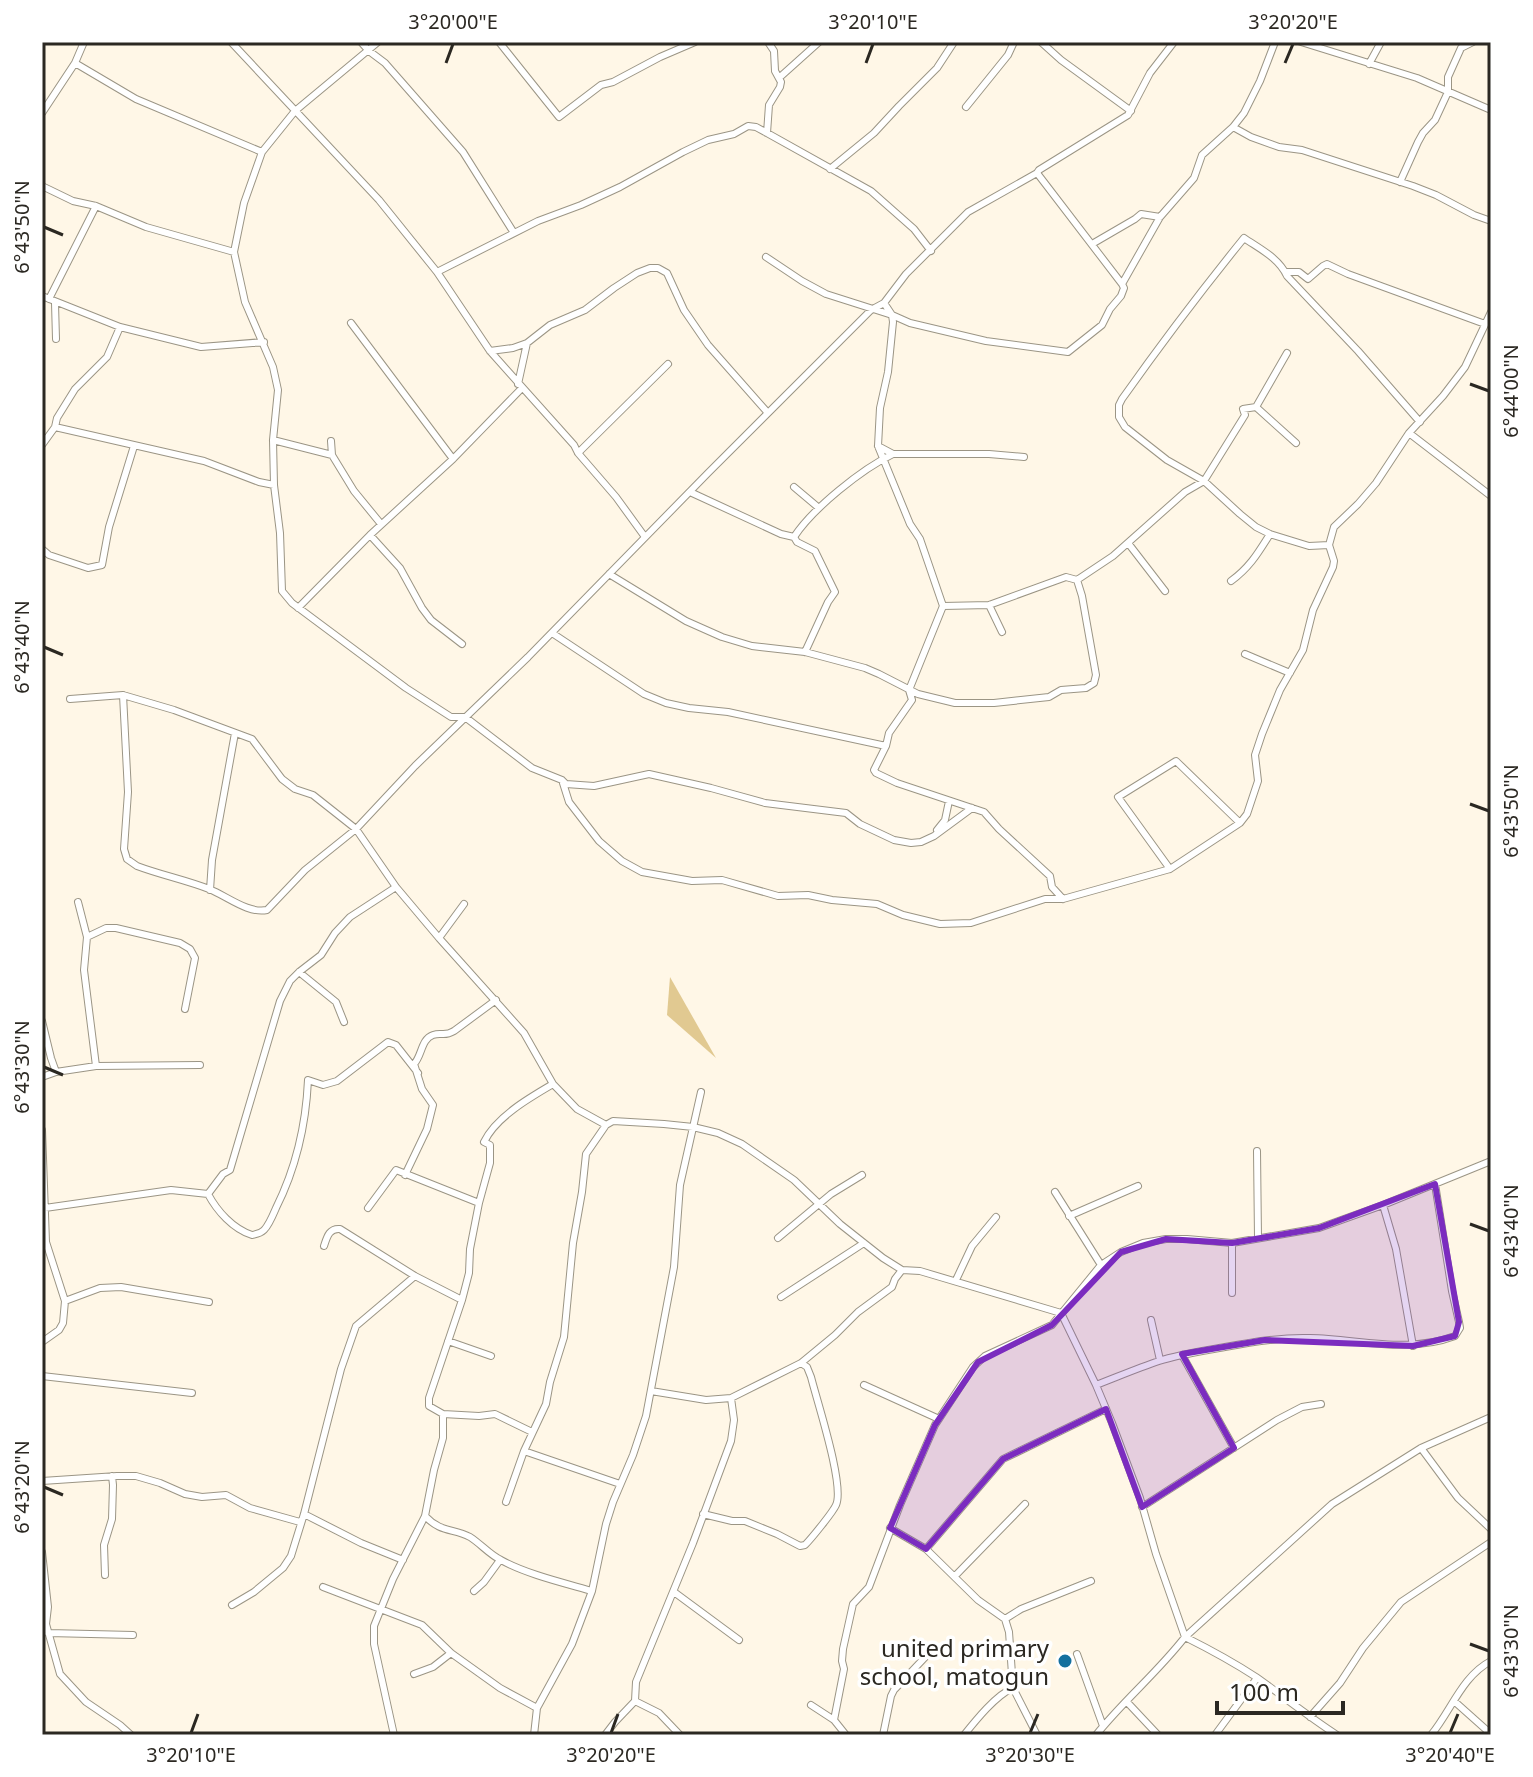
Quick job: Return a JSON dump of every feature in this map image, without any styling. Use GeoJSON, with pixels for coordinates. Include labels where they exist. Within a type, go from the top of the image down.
{"type":"FeatureCollection","features":[{"type":"Feature","properties":{"kind":"street"},"geometry":{"type":"LineString","coordinates":[[42,113],[75,63],[84,42]]}},
{"type":"Feature","properties":{"kind":"street"},"geometry":{"type":"LineString","coordinates":[[231,42],[379,200],[437,272],[490,351],[574,445],[645,537]]}},
{"type":"Feature","properties":{"kind":"street"},"geometry":{"type":"LineString","coordinates":[[361,42],[385,63],[463,152],[514,233]]}},
{"type":"Feature","properties":{"kind":"street"},"geometry":{"type":"LineString","coordinates":[[378,42],[295,111],[262,152],[244,203],[234,252],[245,302],[264,342],[278,390],[273,440],[282,591],[298,608],[406,688],[451,717],[465,717],[532,768],[566,784],[594,786],[649,774],[765,803],[846,813],[860,824],[894,840],[911,843],[933,837],[972,808]]}},
{"type":"Feature","properties":{"kind":"street"},"geometry":{"type":"LineString","coordinates":[[499,42],[559,117],[601,85],[695,42]]}},
{"type":"Feature","properties":{"kind":"street"},"geometry":{"type":"LineString","coordinates":[[767,133],[769,105],[780,87],[774,51],[768,42]]}},
{"type":"Feature","properties":{"kind":"street"},"geometry":{"type":"LineString","coordinates":[[780,77],[819,42]]}},
{"type":"Feature","properties":{"kind":"street"},"geometry":{"type":"LineString","coordinates":[[830,169],[874,133],[937,68],[954,42]]}},
{"type":"Feature","properties":{"kind":"street"},"geometry":{"type":"LineString","coordinates":[[966,107],[1008,55],[1014,42]]}},
{"type":"Feature","properties":{"kind":"street"},"geometry":{"type":"LineString","coordinates":[[1041,42],[1131,111]]}},
{"type":"Feature","properties":{"kind":"street"},"geometry":{"type":"LineString","coordinates":[[123,695],[128,792],[124,849],[127,859],[137,866],[210,890],[256,910],[267,910],[305,870],[356,829],[415,766],[552,633],[871,310],[884,303],[906,274],[968,212],[1122,120],[1131,111],[1150,73],[1174,42]]}},
{"type":"Feature","properties":{"kind":"street"},"geometry":{"type":"LineString","coordinates":[[1122,284],[1160,217],[1194,178],[1202,155],[1244,113],[1275,42]]}},
{"type":"Feature","properties":{"kind":"street"},"geometry":{"type":"LineString","coordinates":[[1301,42],[1417,78],[1491,110]]}},
{"type":"Feature","properties":{"kind":"street"},"geometry":{"type":"LineString","coordinates":[[1369,64],[1381,42]]}},
{"type":"Feature","properties":{"kind":"street"},"geometry":{"type":"LineString","coordinates":[[1400,182],[1418,142],[1435,120],[1448,92],[1448,77],[1461,48],[1473,42]]}},
{"type":"Feature","properties":{"kind":"street"},"geometry":{"type":"LineString","coordinates":[[75,63],[136,99],[262,152]]}},
{"type":"Feature","properties":{"kind":"street"},"geometry":{"type":"LineString","coordinates":[[756,127],[768,121]]}},
{"type":"Feature","properties":{"kind":"street"},"geometry":{"type":"LineString","coordinates":[[437,272],[514,233],[620,187],[708,140],[734,134],[748,126],[756,127],[871,191],[914,229],[931,251]]}},
{"type":"Feature","properties":{"kind":"street"},"geometry":{"type":"LineString","coordinates":[[1233,127],[1279,147],[1302,150],[1436,195],[1491,221]]}},
{"type":"Feature","properties":{"kind":"street"},"geometry":{"type":"LineString","coordinates":[[766,257],[826,294],[910,323],[986,341],[1068,352],[1102,325],[1124,288],[1037,173]]}},
{"type":"Feature","properties":{"kind":"street"},"geometry":{"type":"LineString","coordinates":[[42,186],[73,201],[96,206],[146,227],[234,252]]}},
{"type":"Feature","properties":{"kind":"street"},"geometry":{"type":"LineString","coordinates":[[56,339],[49,299],[96,206]]}},
{"type":"Feature","properties":{"kind":"street"},"geometry":{"type":"LineString","coordinates":[[1092,244],[1141,214],[1160,217]]}},
{"type":"Feature","properties":{"kind":"street"},"geometry":{"type":"LineString","coordinates":[[1329,545],[1309,546],[1256,527],[1204,481],[1167,460],[1125,427],[1119,417],[1119,405],[1170,336],[1182,314],[1244,238],[1273,257],[1420,422]]}},
{"type":"Feature","properties":{"kind":"street"},"geometry":{"type":"LineString","coordinates":[[1287,272],[1299,272],[1308,279],[1323,266],[1330,265],[1351,276],[1485,324]]}},
{"type":"Feature","properties":{"kind":"street"},"geometry":{"type":"LineString","coordinates":[[490,351],[527,343],[550,325],[585,310],[637,273],[658,268],[667,273],[684,310],[708,345],[768,413]]}},
{"type":"Feature","properties":{"kind":"street"},"geometry":{"type":"LineString","coordinates":[[49,299],[120,327],[201,347],[264,342]]}},
{"type":"Feature","properties":{"kind":"street"},"geometry":{"type":"LineString","coordinates":[[884,303],[892,315],[892,345],[880,408],[878,446],[910,524],[920,539],[943,606],[909,690],[912,700],[889,733],[875,768],[876,773],[987,814],[1050,876],[1052,887],[1063,899]]}},
{"type":"Feature","properties":{"kind":"street"},"geometry":{"type":"LineString","coordinates":[[562,780],[569,802],[599,841],[622,861],[642,872],[692,881],[722,880],[778,896],[815,896],[877,904],[903,915],[940,924],[971,923],[1045,899],[1063,899],[1170,869],[1240,823],[1250,806],[1258,781],[1255,755],[1262,734],[1280,690],[1303,650],[1313,610],[1333,567],[1329,545],[1334,527],[1376,483],[1409,433],[1465,367],[1491,312]]}},
{"type":"Feature","properties":{"kind":"street"},"geometry":{"type":"LineString","coordinates":[[351,323],[453,459]]}},
{"type":"Feature","properties":{"kind":"street"},"geometry":{"type":"LineString","coordinates":[[42,445],[75,389],[107,357],[120,327]]}},
{"type":"Feature","properties":{"kind":"street"},"geometry":{"type":"LineString","coordinates":[[298,608],[381,524],[453,459],[520,386],[527,343]]}},
{"type":"Feature","properties":{"kind":"street"},"geometry":{"type":"LineString","coordinates":[[1256,407],[1287,353]]}},
{"type":"Feature","properties":{"kind":"street"},"geometry":{"type":"LineString","coordinates":[[578,453],[668,364]]}},
{"type":"Feature","properties":{"kind":"street"},"geometry":{"type":"LineString","coordinates":[[943,606],[989,605],[1066,577],[1077,580],[1113,556],[1185,492],[1204,481],[1245,415],[1243,409],[1256,407]]}},
{"type":"Feature","properties":{"kind":"street"},"geometry":{"type":"LineString","coordinates":[[1256,407],[1296,443]]}},
{"type":"Feature","properties":{"kind":"street"},"geometry":{"type":"LineString","coordinates":[[55,427],[204,461],[274,485]]}},
{"type":"Feature","properties":{"kind":"street"},"geometry":{"type":"LineString","coordinates":[[1409,433],[1491,496]]}},
{"type":"Feature","properties":{"kind":"street"},"geometry":{"type":"LineString","coordinates":[[273,440],[332,455]]}},
{"type":"Feature","properties":{"kind":"street"},"geometry":{"type":"LineString","coordinates":[[331,441],[332,455],[354,491],[381,524]]}},
{"type":"Feature","properties":{"kind":"street"},"geometry":{"type":"LineString","coordinates":[[42,549],[49,555],[88,568],[102,565],[109,527],[134,446]]}},
{"type":"Feature","properties":{"kind":"street"},"geometry":{"type":"LineString","coordinates":[[878,446],[893,454]]}},
{"type":"Feature","properties":{"kind":"street"},"geometry":{"type":"LineString","coordinates":[[794,537],[819,508],[893,454],[1024,457]]}},
{"type":"Feature","properties":{"kind":"street"},"geometry":{"type":"LineString","coordinates":[[794,487],[819,508]]}},
{"type":"Feature","properties":{"kind":"street"},"geometry":{"type":"LineString","coordinates":[[690,492],[781,534],[794,537],[797,542],[815,551],[835,592],[805,652]]}},
{"type":"Feature","properties":{"kind":"street"},"geometry":{"type":"LineString","coordinates":[[1231,581],[1257,557],[1270,534]]}},
{"type":"Feature","properties":{"kind":"street"},"geometry":{"type":"LineString","coordinates":[[370,535],[400,568],[431,620],[462,644]]}},
{"type":"Feature","properties":{"kind":"street"},"geometry":{"type":"LineString","coordinates":[[1128,543],[1165,591]]}},
{"type":"Feature","properties":{"kind":"street"},"geometry":{"type":"LineString","coordinates":[[609,574],[686,621],[722,637],[752,646],[805,652],[865,668],[918,694],[955,703],[994,703],[1049,697],[1061,690],[1086,688],[1094,683],[1096,675],[1077,580]]}},
{"type":"Feature","properties":{"kind":"street"},"geometry":{"type":"LineString","coordinates":[[989,605],[1002,632]]}},
{"type":"Feature","properties":{"kind":"street"},"geometry":{"type":"LineString","coordinates":[[552,633],[644,694],[666,703],[728,712],[886,746]]}},
{"type":"Feature","properties":{"kind":"street"},"geometry":{"type":"LineString","coordinates":[[1245,654],[1290,673]]}},
{"type":"Feature","properties":{"kind":"street"},"geometry":{"type":"LineString","coordinates":[[70,699],[123,695],[252,739],[282,779],[295,789],[313,795],[356,829],[396,887],[524,1033],[553,1084],[577,1109],[606,1125]]}},
{"type":"Feature","properties":{"kind":"street"},"geometry":{"type":"LineString","coordinates":[[210,890],[212,860],[235,733]]}},
{"type":"Feature","properties":{"kind":"street"},"geometry":{"type":"LineString","coordinates":[[1170,869],[1118,797],[1176,761],[1240,823]]}},
{"type":"Feature","properties":{"kind":"street"},"geometry":{"type":"LineString","coordinates":[[933,837],[945,820],[949,801]]}},
{"type":"Feature","properties":{"kind":"street"},"geometry":{"type":"LineString","coordinates":[[208,1194],[223,1174],[230,1170],[280,1001],[290,981],[321,955],[350,917],[396,887]]}},
{"type":"Feature","properties":{"kind":"street"},"geometry":{"type":"LineString","coordinates":[[78,902],[87,937],[84,970],[96,1066]]}},
{"type":"Feature","properties":{"kind":"street"},"geometry":{"type":"LineString","coordinates":[[439,938],[464,904]]}},
{"type":"Feature","properties":{"kind":"street"},"geometry":{"type":"LineString","coordinates":[[87,937],[106,928],[116,928],[180,943],[190,949],[195,958],[185,1009]]}},
{"type":"Feature","properties":{"kind":"street"},"geometry":{"type":"LineString","coordinates":[[299,972],[336,1002],[344,1022]]}},
{"type":"Feature","properties":{"kind":"street"},"geometry":{"type":"LineString","coordinates":[[405,1175],[427,1129],[433,1105],[422,1089],[414,1064],[425,1042],[429,1036],[448,1035],[496,1000]]}},
{"type":"Feature","properties":{"kind":"street"},"geometry":{"type":"LineString","coordinates":[[42,1021],[56,1072]]}},
{"type":"Feature","properties":{"kind":"street"},"geometry":{"type":"LineString","coordinates":[[208,1194],[217,1208],[239,1229],[252,1235],[264,1231],[292,1173],[303,1126],[308,1080],[323,1085],[337,1081],[390,1042],[396,1045],[418,1073]]}},
{"type":"Feature","properties":{"kind":"street"},"geometry":{"type":"LineString","coordinates":[[42,1077],[96,1066],[200,1065]]}},
{"type":"Feature","properties":{"kind":"street"},"geometry":{"type":"LineString","coordinates":[[532,1432],[495,1414],[443,1414],[429,1406],[429,1398],[469,1273],[470,1249],[490,1163],[490,1145],[484,1142],[523,1101],[553,1084]]}},
{"type":"Feature","properties":{"kind":"street"},"geometry":{"type":"LineString","coordinates":[[534,1735],[537,1708],[572,1644],[592,1591],[606,1524],[646,1416],[674,1267],[680,1185],[701,1092]]}},
{"type":"Feature","properties":{"kind":"street"},"geometry":{"type":"LineString","coordinates":[[506,1502],[524,1451],[546,1404],[564,1337],[586,1154],[606,1125],[613,1121],[693,1127],[718,1133],[742,1144],[794,1180],[864,1243],[902,1270],[956,1280],[1061,1313],[1106,1409],[1185,1637],[1257,1678],[1337,1735]]}},
{"type":"Feature","properties":{"kind":"street"},"geometry":{"type":"LineString","coordinates":[[42,1130],[46,1242],[65,1301],[63,1323],[59,1330],[42,1342]]}},
{"type":"Feature","properties":{"kind":"street"},"geometry":{"type":"LineString","coordinates":[[1257,1151],[1258,1238]]}},
{"type":"Feature","properties":{"kind":"street"},"geometry":{"type":"LineString","coordinates":[[834,1720],[844,1669],[843,1649],[855,1601],[869,1587],[890,1528],[939,1419],[980,1359],[1052,1325],[1101,1265],[1143,1243],[1187,1239],[1232,1243],[1319,1228],[1491,1161]]}},
{"type":"Feature","properties":{"kind":"street"},"geometry":{"type":"LineString","coordinates":[[368,1208],[396,1170],[479,1203]]}},
{"type":"Feature","properties":{"kind":"street"},"geometry":{"type":"LineString","coordinates":[[778,1238],[831,1194],[862,1175]]}},
{"type":"Feature","properties":{"kind":"street"},"geometry":{"type":"LineString","coordinates":[[1096,1385],[1160,1360],[1265,1340],[1310,1338],[1413,1346],[1455,1336],[1460,1328],[1435,1184]]}},
{"type":"Feature","properties":{"kind":"street"},"geometry":{"type":"LineString","coordinates":[[1069,1216],[1138,1186]]}},
{"type":"Feature","properties":{"kind":"street"},"geometry":{"type":"LineString","coordinates":[[45,1208],[171,1190],[208,1194]]}},
{"type":"Feature","properties":{"kind":"street"},"geometry":{"type":"LineString","coordinates":[[1055,1192],[1101,1265]]}},
{"type":"Feature","properties":{"kind":"street"},"geometry":{"type":"LineString","coordinates":[[1383,1205],[1396,1249],[1413,1346]]}},
{"type":"Feature","properties":{"kind":"street"},"geometry":{"type":"LineString","coordinates":[[956,1280],[972,1246],[996,1217]]}},
{"type":"Feature","properties":{"kind":"street"},"geometry":{"type":"LineString","coordinates":[[324,1246],[330,1231],[340,1229],[415,1276],[462,1300]]}},
{"type":"Feature","properties":{"kind":"street"},"geometry":{"type":"LineString","coordinates":[[781,1297],[864,1243]]}},
{"type":"Feature","properties":{"kind":"street"},"geometry":{"type":"LineString","coordinates":[[1232,1243],[1232,1293]]}},
{"type":"Feature","properties":{"kind":"street"},"geometry":{"type":"LineString","coordinates":[[651,1391],[706,1400],[731,1398],[801,1363],[858,1312],[892,1287],[902,1270]]}},
{"type":"Feature","properties":{"kind":"street"},"geometry":{"type":"LineString","coordinates":[[232,1605],[283,1568],[291,1556],[341,1369],[356,1326],[415,1276]]}},
{"type":"Feature","properties":{"kind":"street"},"geometry":{"type":"LineString","coordinates":[[65,1301],[107,1287],[121,1287],[209,1302]]}},
{"type":"Feature","properties":{"kind":"street"},"geometry":{"type":"LineString","coordinates":[[1151,1320],[1160,1360]]}},
{"type":"Feature","properties":{"kind":"street"},"geometry":{"type":"LineString","coordinates":[[448,1341],[491,1356]]}},
{"type":"Feature","properties":{"kind":"street"},"geometry":{"type":"LineString","coordinates":[[1182,1355],[1234,1448]]}},
{"type":"Feature","properties":{"kind":"street"},"geometry":{"type":"LineString","coordinates":[[703,1514],[745,1521],[800,1546],[811,1539],[837,1504],[837,1475],[811,1377],[807,1367],[801,1363]]}},
{"type":"Feature","properties":{"kind":"street"},"geometry":{"type":"LineString","coordinates":[[42,1376],[192,1393]]}},
{"type":"Feature","properties":{"kind":"street"},"geometry":{"type":"LineString","coordinates":[[864,1385],[939,1419]]}},
{"type":"Feature","properties":{"kind":"street"},"geometry":{"type":"LineString","coordinates":[[605,1735],[635,1701],[636,1682],[731,1441],[734,1420],[731,1398]]}},
{"type":"Feature","properties":{"kind":"street"},"geometry":{"type":"LineString","coordinates":[[1142,1507],[1291,1412],[1321,1404]]}},
{"type":"Feature","properties":{"kind":"street"},"geometry":{"type":"LineString","coordinates":[[926,1549],[1003,1459],[1106,1409]]}},
{"type":"Feature","properties":{"kind":"street"},"geometry":{"type":"LineString","coordinates":[[394,1735],[373,1639],[374,1626],[425,1516],[443,1438],[443,1414]]}},
{"type":"Feature","properties":{"kind":"street"},"geometry":{"type":"LineString","coordinates":[[1096,1735],[1185,1637],[1332,1504],[1421,1448],[1491,1417]]}},
{"type":"Feature","properties":{"kind":"street"},"geometry":{"type":"LineString","coordinates":[[1421,1448],[1458,1498],[1491,1529]]}},
{"type":"Feature","properties":{"kind":"street"},"geometry":{"type":"LineString","coordinates":[[524,1451],[620,1484]]}},
{"type":"Feature","properties":{"kind":"street"},"geometry":{"type":"LineString","coordinates":[[105,1575],[104,1545],[112,1519],[112,1476]]}},
{"type":"Feature","properties":{"kind":"street"},"geometry":{"type":"LineString","coordinates":[[42,1481],[136,1476],[185,1494],[202,1497],[226,1495],[250,1508],[300,1522]]}},
{"type":"Feature","properties":{"kind":"street"},"geometry":{"type":"LineString","coordinates":[[955,1576],[1025,1504]]}},
{"type":"Feature","properties":{"kind":"street"},"geometry":{"type":"LineString","coordinates":[[304,1514],[403,1560]]}},
{"type":"Feature","properties":{"kind":"street"},"geometry":{"type":"LineString","coordinates":[[425,1516],[444,1530],[471,1538],[500,1560],[592,1591]]}},
{"type":"Feature","properties":{"kind":"street"},"geometry":{"type":"LineString","coordinates":[[890,1528],[926,1549],[978,1600],[1005,1619],[1009,1632],[1013,1688],[1037,1735]]}},
{"type":"Feature","properties":{"kind":"street"},"geometry":{"type":"LineString","coordinates":[[1310,1717],[1340,1683],[1363,1648],[1401,1602],[1491,1542]]}},
{"type":"Feature","properties":{"kind":"street"},"geometry":{"type":"LineString","coordinates":[[42,1556],[48,1607],[44,1624],[60,1674],[86,1702],[131,1735]]}},
{"type":"Feature","properties":{"kind":"street"},"geometry":{"type":"LineString","coordinates":[[474,1591],[500,1560]]}},
{"type":"Feature","properties":{"kind":"street"},"geometry":{"type":"LineString","coordinates":[[1005,1619],[1021,1609],[1091,1581]]}},
{"type":"Feature","properties":{"kind":"street"},"geometry":{"type":"LineString","coordinates":[[323,1587],[422,1625],[451,1653],[500,1688],[537,1708]]}},
{"type":"Feature","properties":{"kind":"street"},"geometry":{"type":"LineString","coordinates":[[674,1592],[739,1640]]}},
{"type":"Feature","properties":{"kind":"street"},"geometry":{"type":"LineString","coordinates":[[48,1633],[133,1635]]}},
{"type":"Feature","properties":{"kind":"street"},"geometry":{"type":"LineString","coordinates":[[883,1735],[894,1690],[930,1652]]}},
{"type":"Feature","properties":{"kind":"street"},"geometry":{"type":"LineString","coordinates":[[414,1674],[433,1667],[451,1653]]}},
{"type":"Feature","properties":{"kind":"street"},"geometry":{"type":"LineString","coordinates":[[1077,1654],[1103,1726]]}},
{"type":"Feature","properties":{"kind":"street"},"geometry":{"type":"LineString","coordinates":[[1431,1735],[1463,1686],[1476,1670],[1491,1661]]}},
{"type":"Feature","properties":{"kind":"street"},"geometry":{"type":"LineString","coordinates":[[1215,1735],[1257,1678]]}},
{"type":"Feature","properties":{"kind":"street"},"geometry":{"type":"LineString","coordinates":[[964,1735],[998,1698],[1013,1688]]}},
{"type":"Feature","properties":{"kind":"street"},"geometry":{"type":"LineString","coordinates":[[635,1701],[659,1713],[680,1735]]}},
{"type":"Feature","properties":{"kind":"street"},"geometry":{"type":"LineString","coordinates":[[1454,1701],[1491,1734]]}},
{"type":"Feature","properties":{"kind":"street"},"geometry":{"type":"LineString","coordinates":[[1127,1702],[1158,1735]]}},
{"type":"Feature","properties":{"kind":"street"},"geometry":{"type":"LineString","coordinates":[[811,1705],[834,1720],[846,1735]]}},
{"type":"Feature","properties":{"kind":"highlighted area"},"geometry":{"type":"Polygon","coordinates":[[[1435,1184],[1459,1322],[1455,1336],[1413,1346],[1265,1340],[1182,1354],[1234,1448],[1142,1507],[1106,1409],[1003,1459],[926,1549],[890,1528],[935,1425],[978,1362],[1052,1325],[1121,1252],[1166,1239],[1232,1243],[1319,1228],[1435,1184]]]}},
{"type":"Feature","properties":{"kind":"shaded area"},"geometry":{"type":"Polygon","coordinates":[[[670,977],[716,1058],[667,1015],[670,977]]]}},
{"type":"Feature","properties":{"kind":"place","name":"united primary school, matogun"},"geometry":{"type":"Point","coordinates":[1065,1661]}}]}
